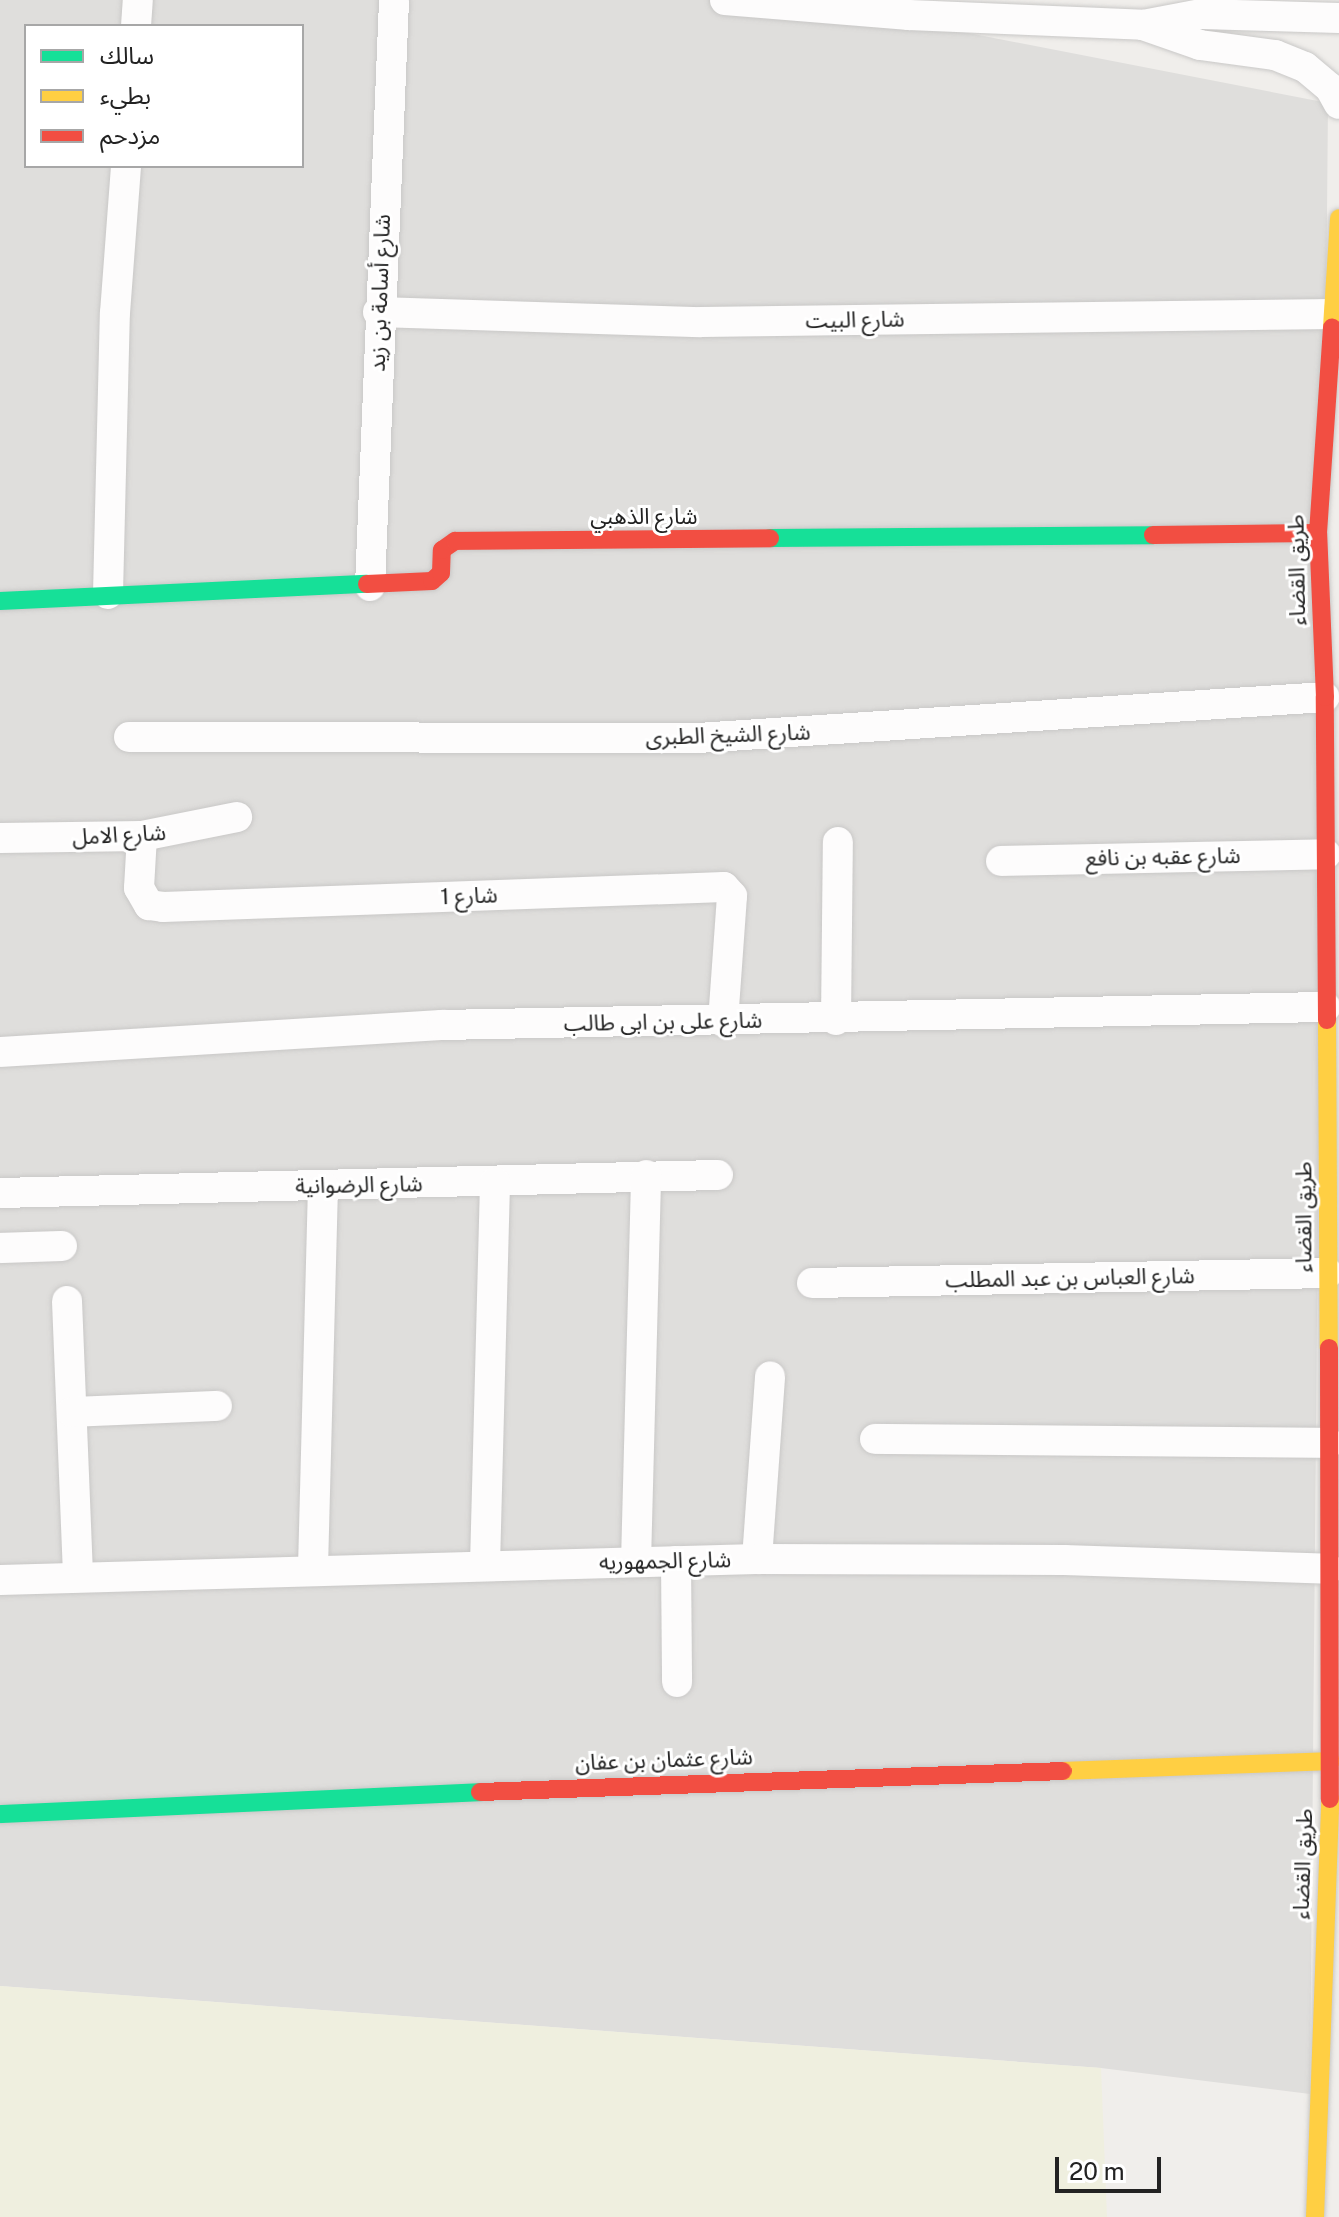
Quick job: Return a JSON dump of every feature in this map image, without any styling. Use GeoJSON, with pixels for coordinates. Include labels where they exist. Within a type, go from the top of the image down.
{"type":"FeatureCollection","features":[{"type":"Feature","properties":{"kind":"street"},"geometry":{"type":"LineString","coordinates":[[136,24],[138,0]]}},
{"type":"Feature","properties":{"kind":"street","name":"شارع أسامة بن زيد"},"geometry":{"type":"LineString","coordinates":[[370,586],[378,312],[394,0]]}},
{"type":"Feature","properties":{"kind":"street"},"geometry":{"type":"LineString","coordinates":[[725,0],[909,15],[1143,25],[1201,14],[1339,18]]}},
{"type":"Feature","properties":{"kind":"street"},"geometry":{"type":"LineString","coordinates":[[1143,25],[1200,45],[1275,55],[1305,67],[1339,104]]}},
{"type":"Feature","properties":{"kind":"street"},"geometry":{"type":"LineString","coordinates":[[108,594],[115,313],[126,168]]}},
{"type":"Feature","properties":{"kind":"street","name":"طريق القضاء"},"geometry":{"type":"LineString","coordinates":[[1315,2217],[1331,1761],[1325,697],[1318,533],[1339,218]]}},
{"type":"Feature","properties":{"kind":"street","name":"شارع البيت"},"geometry":{"type":"LineString","coordinates":[[378,312],[701,322],[1333,314]]}},
{"type":"Feature","properties":{"kind":"street","name":"شارع الذهبي"},"geometry":{"type":"LineString","coordinates":[[0,601],[108,594],[370,586],[436,580],[442,550],[455,541],[1318,533]]}},
{"type":"Feature","properties":{"kind":"street","name":"شارع الشيخ الطبرى"},"geometry":{"type":"LineString","coordinates":[[129,737],[698,738],[1325,697]]}},
{"type":"Feature","properties":{"kind":"street","name":"شارع الامل"},"geometry":{"type":"LineString","coordinates":[[0,838],[142,836],[237,817]]}},
{"type":"Feature","properties":{"kind":"street","name":"شارع 1"},"geometry":{"type":"LineString","coordinates":[[142,836],[139,888],[149,905],[163,907],[724,887],[732,896],[723,1022]]}},
{"type":"Feature","properties":{"kind":"street"},"geometry":{"type":"LineString","coordinates":[[836,1020],[838,842]]}},
{"type":"Feature","properties":{"kind":"street","name":"شارع عقبه بن نافع"},"geometry":{"type":"LineString","coordinates":[[1001,861],[1326,854]]}},
{"type":"Feature","properties":{"kind":"street","name":"شارع على بن ابى طالب"},"geometry":{"type":"LineString","coordinates":[[0,1052],[442,1025],[836,1020],[1326,1007]]}},
{"type":"Feature","properties":{"kind":"street"},"geometry":{"type":"LineString","coordinates":[[636,1562],[646,1175]]}},
{"type":"Feature","properties":{"kind":"street","name":"شارع الرضوانية"},"geometry":{"type":"LineString","coordinates":[[0,1193],[718,1175]]}},
{"type":"Feature","properties":{"kind":"street"},"geometry":{"type":"LineString","coordinates":[[485,1565],[495,1182]]}},
{"type":"Feature","properties":{"kind":"street"},"geometry":{"type":"LineString","coordinates":[[313,1568],[323,1186]]}},
{"type":"Feature","properties":{"kind":"street"},"geometry":{"type":"LineString","coordinates":[[0,1248],[62,1246]]}},
{"type":"Feature","properties":{"kind":"street","name":"شارع العباس بن عبد المطلب"},"geometry":{"type":"LineString","coordinates":[[812,1283],[1328,1273]]}},
{"type":"Feature","properties":{"kind":"street"},"geometry":{"type":"LineString","coordinates":[[67,1301],[78,1575]]}},
{"type":"Feature","properties":{"kind":"street"},"geometry":{"type":"LineString","coordinates":[[757,1559],[770,1376]]}},
{"type":"Feature","properties":{"kind":"street"},"geometry":{"type":"LineString","coordinates":[[72,1412],[217,1406]]}},
{"type":"Feature","properties":{"kind":"street"},"geometry":{"type":"LineString","coordinates":[[875,1439],[1329,1443]]}},
{"type":"Feature","properties":{"kind":"street","name":"شارع الجمهوريه"},"geometry":{"type":"LineString","coordinates":[[0,1580],[313,1568],[757,1559],[1064,1560],[1329,1569]]}},
{"type":"Feature","properties":{"kind":"street"},"geometry":{"type":"LineString","coordinates":[[676,1561],[677,1682]]}},
{"type":"Feature","properties":{"kind":"street","name":"شارع عثمان بن عفان"},"geometry":{"type":"LineString","coordinates":[[0,1814],[429,1793],[1331,1761]]}},
{"type":"Feature","properties":{"kind":"shaded area"},"geometry":{"type":"Polygon","coordinates":[[[0,0],[799,0],[1328,103],[1310,2094],[1101,2068],[0,1986],[0,0]]]}},
{"type":"Feature","properties":{"kind":"green space"},"geometry":{"type":"Polygon","coordinates":[[[0,1986],[1101,2068],[1107,2217],[0,2217],[0,1986]]]}},
{"type":"Feature","properties":{"kind":"traffic: fast"},"geometry":{"type":"LineString","coordinates":[[770,538],[1153,535]]}},
{"type":"Feature","properties":{"kind":"traffic: fast"},"geometry":{"type":"LineString","coordinates":[[0,601],[367,584]]}},
{"type":"Feature","properties":{"kind":"traffic: fast"},"geometry":{"type":"LineString","coordinates":[[0,1814],[480,1792]]}},
{"type":"Feature","properties":{"kind":"traffic: slow"},"geometry":{"type":"LineString","coordinates":[[1332,327],[1339,218]]}},
{"type":"Feature","properties":{"kind":"traffic: slow"},"geometry":{"type":"LineString","coordinates":[[1327,1020],[1329,1348]]}},
{"type":"Feature","properties":{"kind":"traffic: slow"},"geometry":{"type":"LineString","coordinates":[[1063,1771],[1331,1761]]}},
{"type":"Feature","properties":{"kind":"traffic: slow"},"geometry":{"type":"LineString","coordinates":[[1315,2217],[1330,1799]]}},
{"type":"Feature","properties":{"kind":"traffic: jam"},"geometry":{"type":"LineString","coordinates":[[1327,1020],[1325,697],[1318,533],[1332,327]]}},
{"type":"Feature","properties":{"kind":"traffic: jam"},"geometry":{"type":"LineString","coordinates":[[1153,535],[1318,533]]}},
{"type":"Feature","properties":{"kind":"traffic: jam"},"geometry":{"type":"LineString","coordinates":[[367,584],[432,581],[441,573],[442,550],[455,541],[770,538]]}},
{"type":"Feature","properties":{"kind":"traffic: jam"},"geometry":{"type":"LineString","coordinates":[[1329,1348],[1330,1799]]}},
{"type":"Feature","properties":{"kind":"traffic: jam"},"geometry":{"type":"LineString","coordinates":[[480,1792],[1063,1771]]}}]}
